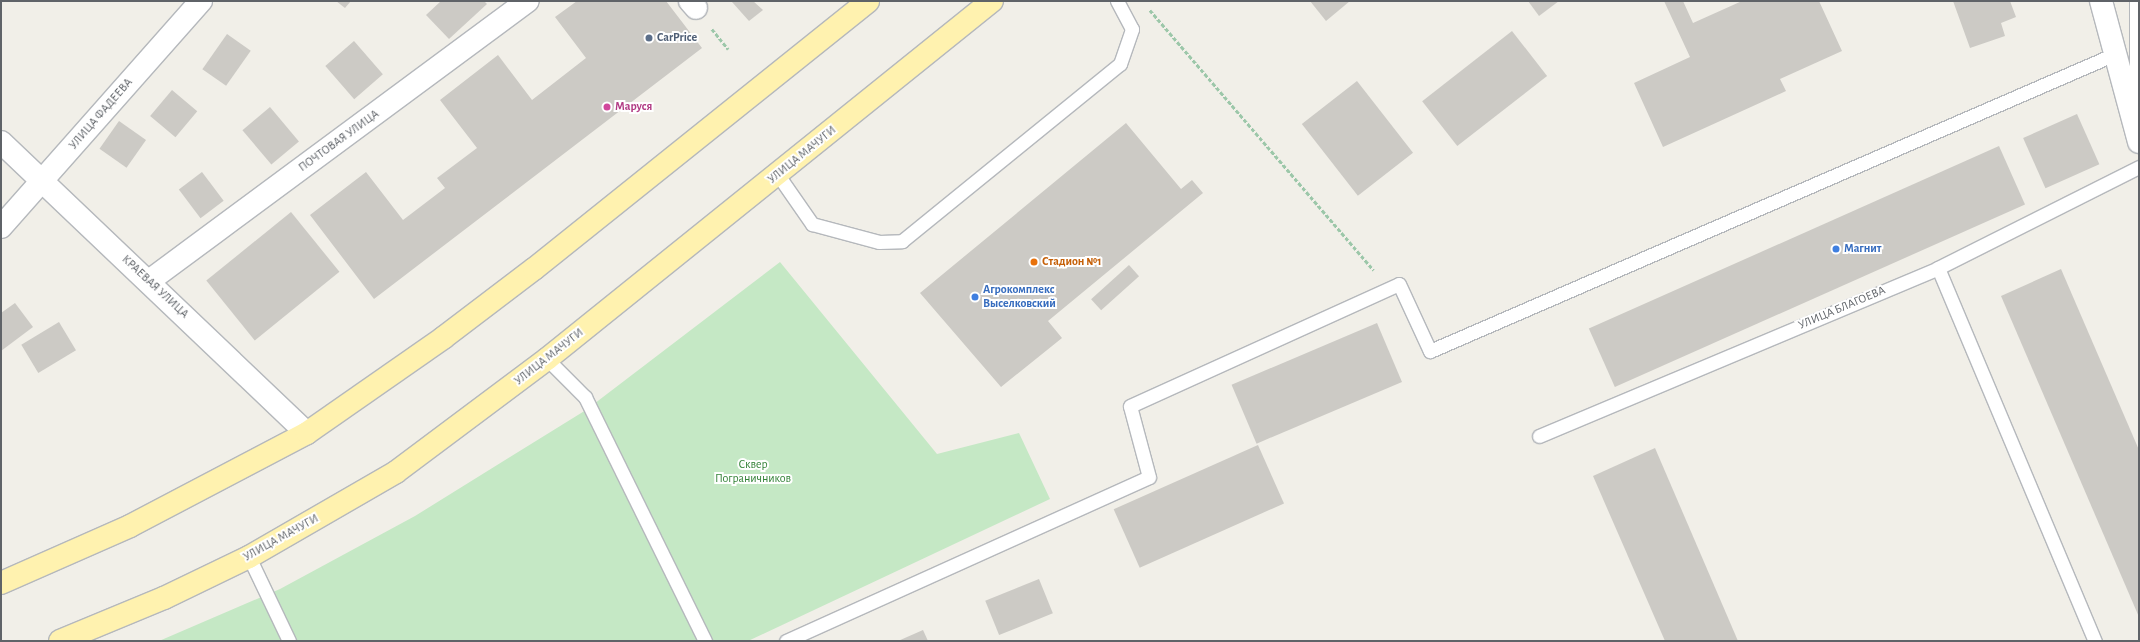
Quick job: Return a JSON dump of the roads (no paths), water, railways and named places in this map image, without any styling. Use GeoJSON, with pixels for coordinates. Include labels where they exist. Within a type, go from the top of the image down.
{"type":"FeatureCollection","features":[{"type":"Feature","properties":{"kind":"main road"},"geometry":{"type":"LineString","coordinates":[[1,583],[130,526],[307,433],[442,338],[534,269],[868,1]]}},
{"type":"Feature","properties":{"kind":"main road","name":"УЛИЦА МАЧУГИ"},"geometry":{"type":"LineString","coordinates":[[60,641],[164,598],[249,557],[396,472],[547,359],[778,175],[992,1]]}},
{"type":"Feature","properties":{"kind":"street","name":"УЛИЦА ФАДЕЕВА"},"geometry":{"type":"LineString","coordinates":[[1,227],[201,1]]}},
{"type":"Feature","properties":{"kind":"street","name":"ПОЧТОВАЯ УЛИЦА"},"geometry":{"type":"LineString","coordinates":[[149,281],[528,1]]}},
{"type":"Feature","properties":{"kind":"street"},"geometry":{"type":"LineString","coordinates":[[2101,1],[2137,133]]}},
{"type":"Feature","properties":{"kind":"street","name":"КРАЕВАЯ УЛИЦА"},"geometry":{"type":"LineString","coordinates":[[1,142],[149,281],[307,433]]}},
{"type":"Feature","properties":{"kind":"lane"},"geometry":{"type":"LineString","coordinates":[[778,175],[812,224],[879,242],[902,241],[1120,64],[1132,29],[1117,1]]}},
{"type":"Feature","properties":{"kind":"lane"},"geometry":{"type":"LineString","coordinates":[[2136,1],[2137,133]]}},
{"type":"Feature","properties":{"kind":"lane"},"geometry":{"type":"LineString","coordinates":[[786,641],[1149,477],[1130,406],[1399,284],[1430,351],[2115,54]]}},
{"type":"Feature","properties":{"kind":"lane","name":"УЛИЦА БЛАГОЕВА"},"geometry":{"type":"LineString","coordinates":[[1539,436],[1938,268],[2139,167]]}},
{"type":"Feature","properties":{"kind":"lane"},"geometry":{"type":"LineString","coordinates":[[1938,268],[2095,641]]}},
{"type":"Feature","properties":{"kind":"lane"},"geometry":{"type":"LineString","coordinates":[[547,359],[585,397],[705,641]]}},
{"type":"Feature","properties":{"kind":"lane"},"geometry":{"type":"LineString","coordinates":[[249,557],[289,641]]}},
{"type":"Feature","properties":{"kind":"place","name":"CarPrice"},"geometry":{"type":"Point","coordinates":[649,38]}},
{"type":"Feature","properties":{"kind":"place","name":"Маруся"},"geometry":{"type":"Point","coordinates":[607,107]}},
{"type":"Feature","properties":{"kind":"place","name":"Магнит"},"geometry":{"type":"Point","coordinates":[1836,249]}},
{"type":"Feature","properties":{"kind":"place","name":"Стадион №1"},"geometry":{"type":"Point","coordinates":[1034,262]}},
{"type":"Feature","properties":{"kind":"place","name":"Агрокомплекс Выселковский"},"geometry":{"type":"Point","coordinates":[975,297]}},
{"type":"Feature","properties":{"kind":"park label","name":"Сквер Пограничников"},"geometry":{"type":"Point","coordinates":[753,472]}}]}
